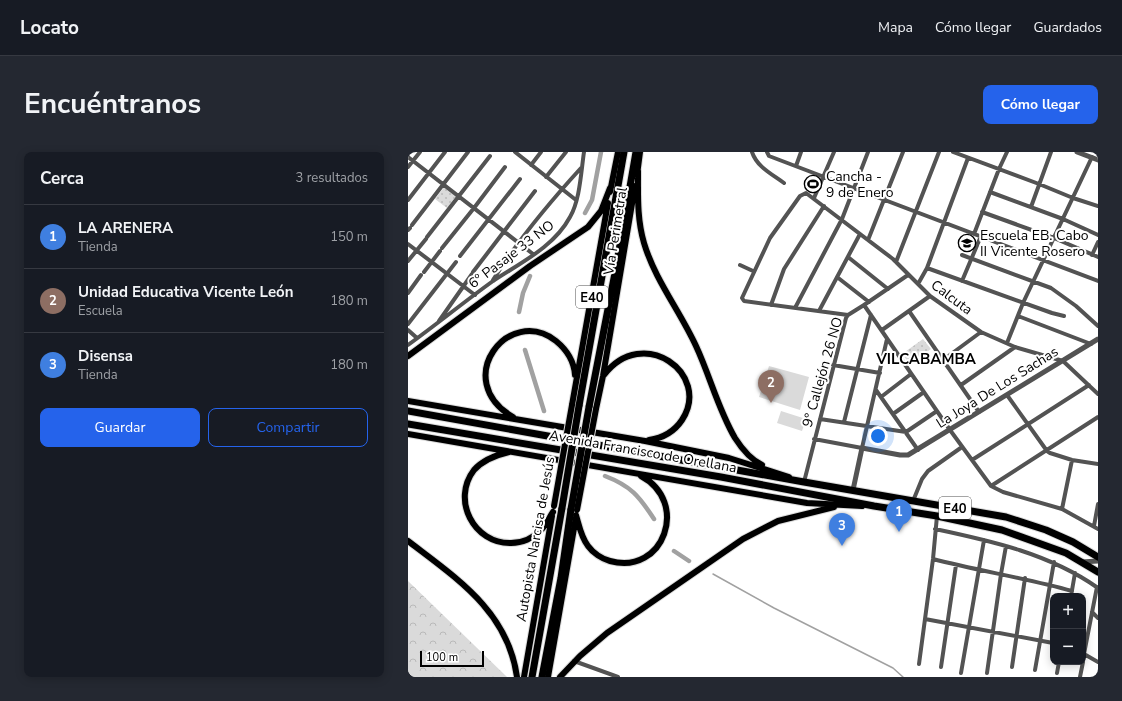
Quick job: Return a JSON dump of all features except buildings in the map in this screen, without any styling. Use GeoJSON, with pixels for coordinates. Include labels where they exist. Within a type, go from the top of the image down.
{"type":"FeatureCollection","features":[{"type":"Feature","properties":{"kind":"highway","name":"Vía Perimetral"},"geometry":{"type":"LineString","coordinates":[[576,405],[624,152]]}},
{"type":"Feature","properties":{"kind":"highway","name":"Vía Perimetral"},"geometry":{"type":"LineString","coordinates":[[592,408],[636,152]]}},
{"type":"Feature","properties":{"kind":"highway","name":"Autopista Narcisa de Jesús"},"geometry":{"type":"LineString","coordinates":[[532,677],[556,509],[576,405]]}},
{"type":"Feature","properties":{"kind":"highway"},"geometry":{"type":"LineString","coordinates":[[542,677],[575,511],[592,408]]}},
{"type":"Feature","properties":{"kind":"highway","name":"Avenida Francisco de Orellana"},"geometry":{"type":"LineString","coordinates":[[408,411],[1006,517],[1053,533],[1098,556]]}},
{"type":"Feature","properties":{"kind":"highway","name":"Avenida Francisco de Orellana"},"geometry":{"type":"LineString","coordinates":[[408,424],[721,477],[874,506],[937,516],[1002,530],[1066,553],[1098,572]]}},
{"type":"Feature","properties":{"kind":"main road","name":"Vía Perimetral"},"geometry":{"type":"LineString","coordinates":[[576,405],[576,380],[610,188],[618,152]]}},
{"type":"Feature","properties":{"kind":"main road","name":"Vía Perimetral"},"geometry":{"type":"LineString","coordinates":[[592,408],[604,376],[640,152]]}},
{"type":"Feature","properties":{"kind":"main road"},"geometry":{"type":"LineString","coordinates":[[638,171],[639,221],[644,244],[650,261],[695,344],[730,429],[744,451],[753,460],[770,470]]}},
{"type":"Feature","properties":{"kind":"main road"},"geometry":{"type":"LineString","coordinates":[[408,356],[530,266],[588,227],[601,211],[610,188]]}},
{"type":"Feature","properties":{"kind":"main road"},"geometry":{"type":"LineString","coordinates":[[516,419],[502,410],[495,403],[486,383],[486,369],[489,356],[496,346],[507,338],[518,333],[531,332],[543,334],[553,338],[562,346],[572,359],[575,368],[576,380]]}},
{"type":"Feature","properties":{"kind":"main road"},"geometry":{"type":"LineString","coordinates":[[604,376],[617,361],[627,356],[640,353],[663,357],[681,372],[686,382],[688,394],[688,407],[684,417],[676,428],[665,436],[645,441]]}},
{"type":"Feature","properties":{"kind":"main road","name":"Avenida Francisco de Orellana"},"geometry":{"type":"LineString","coordinates":[[408,401],[645,441],[729,458],[804,482]]}},
{"type":"Feature","properties":{"kind":"main road","name":"Avenida Francisco de Orellana"},"geometry":{"type":"LineString","coordinates":[[408,434],[808,503],[840,506],[874,506]]}},
{"type":"Feature","properties":{"kind":"main road"},"geometry":{"type":"LineString","coordinates":[[513,451],[488,459],[478,466],[470,476],[464,501],[472,524],[482,534],[493,540],[504,543],[515,543],[526,540],[537,534],[556,509]]}},
{"type":"Feature","properties":{"kind":"main road"},"geometry":{"type":"LineString","coordinates":[[575,511],[585,542],[592,551],[602,558],[612,562],[624,563],[636,561],[647,556],[656,548],[662,539],[667,525],[667,514],[664,499],[658,491],[647,480],[636,473]]}},
{"type":"Feature","properties":{"kind":"main road"},"geometry":{"type":"LineString","coordinates":[[560,677],[574,661],[608,633],[754,532],[784,520],[840,506]]}},
{"type":"Feature","properties":{"kind":"main road","name":"Autopista Narcisa de Jesús"},"geometry":{"type":"LineString","coordinates":[[524,677],[556,509]]}},
{"type":"Feature","properties":{"kind":"main road"},"geometry":{"type":"LineString","coordinates":[[548,677],[575,511]]}},
{"type":"Feature","properties":{"kind":"main road"},"geometry":{"type":"LineString","coordinates":[[408,541],[472,592],[488,608],[495,618],[509,647],[517,677]]}},
{"type":"Feature","properties":{"kind":"street"},"geometry":{"type":"LineString","coordinates":[[408,167],[420,152]]}},
{"type":"Feature","properties":{"kind":"street"},"geometry":{"type":"LineString","coordinates":[[408,200],[444,152]]}},
{"type":"Feature","properties":{"kind":"street"},"geometry":{"type":"LineString","coordinates":[[410,228],[468,152]]}},
{"type":"Feature","properties":{"kind":"street"},"geometry":{"type":"LineString","coordinates":[[515,152],[576,200]]}},
{"type":"Feature","properties":{"kind":"street"},"geometry":{"type":"LineString","coordinates":[[531,165],[541,152]]}},
{"type":"Feature","properties":{"kind":"street"},"geometry":{"type":"LineString","coordinates":[[546,177],[566,152]]}},
{"type":"Feature","properties":{"kind":"street","name":"6º Pasaje 33 NO"},"geometry":{"type":"LineString","coordinates":[[408,345],[492,282],[533,254],[554,238],[564,228],[571,216],[576,200],[584,152]]}},
{"type":"Feature","properties":{"kind":"street"},"geometry":{"type":"LineString","coordinates":[[752,152],[759,165],[784,183]]}},
{"type":"Feature","properties":{"kind":"street"},"geometry":{"type":"LineString","coordinates":[[796,166],[801,152]]}},
{"type":"Feature","properties":{"kind":"street"},"geometry":{"type":"LineString","coordinates":[[814,198],[834,152]]}},
{"type":"Feature","properties":{"kind":"street"},"geometry":{"type":"LineString","coordinates":[[795,308],[842,219],[868,152]]}},
{"type":"Feature","properties":{"kind":"street"},"geometry":{"type":"LineString","coordinates":[[868,240],[903,152]]}},
{"type":"Feature","properties":{"kind":"street"},"geometry":{"type":"LineString","coordinates":[[896,262],[939,152]]}},
{"type":"Feature","properties":{"kind":"street"},"geometry":{"type":"LineString","coordinates":[[953,152],[1073,198],[1098,206]]}},
{"type":"Feature","properties":{"kind":"street"},"geometry":{"type":"LineString","coordinates":[[918,284],[945,222],[967,152]]}},
{"type":"Feature","properties":{"kind":"street"},"geometry":{"type":"LineString","coordinates":[[974,234],[1006,152]]}},
{"type":"Feature","properties":{"kind":"street"},"geometry":{"type":"LineString","coordinates":[[1031,207],[1051,152]]}},
{"type":"Feature","properties":{"kind":"street"},"geometry":{"type":"LineString","coordinates":[[1078,152],[1098,160]]}},
{"type":"Feature","properties":{"kind":"street"},"geometry":{"type":"LineString","coordinates":[[768,154],[1098,281]]}},
{"type":"Feature","properties":{"kind":"street"},"geometry":{"type":"LineString","coordinates":[[408,260],[427,238],[490,156]]}},
{"type":"Feature","properties":{"kind":"street"},"geometry":{"type":"LineString","coordinates":[[408,157],[533,254]]}},
{"type":"Feature","properties":{"kind":"street"},"geometry":{"type":"LineString","coordinates":[[1007,343],[1033,281],[1092,158]]}},
{"type":"Feature","properties":{"kind":"street"},"geometry":{"type":"LineString","coordinates":[[408,292],[505,167]]}},
{"type":"Feature","properties":{"kind":"street"},"geometry":{"type":"LineString","coordinates":[[492,282],[503,264],[519,243],[562,189],[582,168]]}},
{"type":"Feature","properties":{"kind":"street"},"geometry":{"type":"LineString","coordinates":[[460,256],[520,179]]}},
{"type":"Feature","properties":{"kind":"street"},"geometry":{"type":"LineString","coordinates":[[436,325],[472,273],[535,191]]}},
{"type":"Feature","properties":{"kind":"street","name":"Calcuta"},"geometry":{"type":"LineString","coordinates":[[753,271],[770,238],[800,196],[806,192],[896,262],[930,296],[981,332],[1015,347],[1063,361],[1098,394]]}},
{"type":"Feature","properties":{"kind":"street"},"geometry":{"type":"LineString","coordinates":[[990,192],[1063,219],[1098,235]]}},
{"type":"Feature","properties":{"kind":"street"},"geometry":{"type":"LineString","coordinates":[[771,305],[784,269],[824,206]]}},
{"type":"Feature","properties":{"kind":"street"},"geometry":{"type":"LineString","coordinates":[[982,212],[1054,238],[1098,257]]}},
{"type":"Feature","properties":{"kind":"street"},"geometry":{"type":"LineString","coordinates":[[819,311],[860,234]]}},
{"type":"Feature","properties":{"kind":"street"},"geometry":{"type":"LineString","coordinates":[[962,281],[981,236]]}},
{"type":"Feature","properties":{"kind":"street"},"geometry":{"type":"LineString","coordinates":[[1092,255],[1098,242]]}},
{"type":"Feature","properties":{"kind":"street"},"geometry":{"type":"LineString","coordinates":[[408,244],[475,295]]}},
{"type":"Feature","properties":{"kind":"street"},"geometry":{"type":"LineString","coordinates":[[962,255],[1051,288],[1076,306],[1098,326]]}},
{"type":"Feature","properties":{"kind":"street"},"geometry":{"type":"LineString","coordinates":[[848,257],[888,289]]}},
{"type":"Feature","properties":{"kind":"street"},"geometry":{"type":"LineString","coordinates":[[408,324],[456,262]]}},
{"type":"Feature","properties":{"kind":"street"},"geometry":{"type":"LineString","coordinates":[[740,265],[753,271],[742,296],[743,300],[848,315]]}},
{"type":"Feature","properties":{"kind":"street"},"geometry":{"type":"LineString","coordinates":[[926,268],[1064,316]]}},
{"type":"Feature","properties":{"kind":"street","name":"9° Callejón 26 NO"},"geometry":{"type":"LineString","coordinates":[[804,482],[833,365],[848,315],[864,306],[908,275]]}},
{"type":"Feature","properties":{"kind":"street"},"geometry":{"type":"LineString","coordinates":[[838,276],[869,302]]}},
{"type":"Feature","properties":{"kind":"street"},"geometry":{"type":"LineString","coordinates":[[882,330],[930,296]]}},
{"type":"Feature","properties":{"kind":"street"},"geometry":{"type":"LineString","coordinates":[[864,306],[950,430],[991,486],[1003,492],[1062,509],[1098,529]]}},
{"type":"Feature","properties":{"kind":"street"},"geometry":{"type":"LineString","coordinates":[[909,311],[979,412]]}},
{"type":"Feature","properties":{"kind":"street"},"geometry":{"type":"LineString","coordinates":[[844,422],[871,315]]}},
{"type":"Feature","properties":{"kind":"street"},"geometry":{"type":"LineString","coordinates":[[1018,316],[1091,344]]}},
{"type":"Feature","properties":{"kind":"street"},"geometry":{"type":"LineString","coordinates":[[408,330],[418,338]]}},
{"type":"Feature","properties":{"kind":"street"},"geometry":{"type":"LineString","coordinates":[[943,360],[981,332]]}},
{"type":"Feature","properties":{"kind":"street"},"geometry":{"type":"LineString","coordinates":[[853,490],[887,339]]}},
{"type":"Feature","properties":{"kind":"street","name":"La Joya De Los Sachas"},"geometry":{"type":"LineString","coordinates":[[862,448],[900,455],[908,455],[1098,339]]}},
{"type":"Feature","properties":{"kind":"street"},"geometry":{"type":"LineString","coordinates":[[960,385],[1015,347]]}},
{"type":"Feature","properties":{"kind":"street"},"geometry":{"type":"LineString","coordinates":[[833,365],[880,373]]}},
{"type":"Feature","properties":{"kind":"street"},"geometry":{"type":"LineString","coordinates":[[881,397],[911,374]]}},
{"type":"Feature","properties":{"kind":"street"},"geometry":{"type":"LineString","coordinates":[[972,460],[1089,385]]}},
{"type":"Feature","properties":{"kind":"street"},"geometry":{"type":"LineString","coordinates":[[876,390],[918,450]]}},
{"type":"Feature","properties":{"kind":"street"},"geometry":{"type":"LineString","coordinates":[[893,414],[924,392]]}},
{"type":"Feature","properties":{"kind":"street"},"geometry":{"type":"LineString","coordinates":[[1008,395],[1047,451],[1072,460],[1098,464]]}},
{"type":"Feature","properties":{"kind":"street"},"geometry":{"type":"LineString","coordinates":[[820,419],[906,432],[937,411]]}},
{"type":"Feature","properties":{"kind":"street"},"geometry":{"type":"LineString","coordinates":[[991,486],[1098,418]]}},
{"type":"Feature","properties":{"kind":"street"},"geometry":{"type":"LineString","coordinates":[[814,439],[862,448]]}},
{"type":"Feature","properties":{"kind":"street"},"geometry":{"type":"LineString","coordinates":[[912,501],[924,475],[962,447]]}},
{"type":"Feature","properties":{"kind":"street"},"geometry":{"type":"LineString","coordinates":[[1062,509],[1072,460]]}},
{"type":"Feature","properties":{"kind":"street"},"geometry":{"type":"LineString","coordinates":[[1094,526],[1098,504]]}},
{"type":"Feature","properties":{"kind":"street"},"geometry":{"type":"LineString","coordinates":[[918,664],[933,559],[937,516]]}},
{"type":"Feature","properties":{"kind":"street"},"geometry":{"type":"LineString","coordinates":[[935,529],[1006,546],[1054,562],[1097,587],[1086,642]]}},
{"type":"Feature","properties":{"kind":"street"},"geometry":{"type":"LineString","coordinates":[[961,673],[984,540]]}},
{"type":"Feature","properties":{"kind":"street"},"geometry":{"type":"LineString","coordinates":[[987,673],[992,631],[1006,546]]}},
{"type":"Feature","properties":{"kind":"street"},"geometry":{"type":"LineString","coordinates":[[933,559],[979,570],[1025,578],[1072,591],[1075,573]]}},
{"type":"Feature","properties":{"kind":"street"},"geometry":{"type":"LineString","coordinates":[[1082,562],[1098,561]]}},
{"type":"Feature","properties":{"kind":"street"},"geometry":{"type":"LineString","coordinates":[[1035,670],[1054,562]]}},
{"type":"Feature","properties":{"kind":"street"},"geometry":{"type":"LineString","coordinates":[[941,667],[956,565]]}},
{"type":"Feature","properties":{"kind":"street"},"geometry":{"type":"LineString","coordinates":[[1012,667],[1025,578]]}},
{"type":"Feature","properties":{"kind":"street"},"geometry":{"type":"LineString","coordinates":[[1092,612],[1098,618]]}},
{"type":"Feature","properties":{"kind":"street"},"geometry":{"type":"LineString","coordinates":[[925,620],[1050,643]]}},
{"type":"Feature","properties":{"kind":"street"},"geometry":{"type":"LineString","coordinates":[[1086,653],[1098,662]]}},
{"type":"Feature","properties":{"kind":"street"},"geometry":{"type":"LineString","coordinates":[[574,661],[618,677]]}},
{"type":"Feature","properties":{"kind":"street"},"geometry":{"type":"LineString","coordinates":[[1057,673],[1059,665]]}},
{"type":"Feature","properties":{"kind":"street"},"geometry":{"type":"LineString","coordinates":[[1080,677],[1082,665]]}},
{"type":"Feature","properties":{"kind":"green space","name":"Cancha - 9 de Enero"},"geometry":{"type":"Polygon","coordinates":[[[811,173],[821,177],[814,194],[805,190],[811,173]]]}},
{"type":"Feature","properties":{"kind":"green space"},"geometry":{"type":"Polygon","coordinates":[[[445,186],[457,195],[447,208],[435,199],[445,186]]]}},
{"type":"Feature","properties":{"kind":"green space"},"geometry":{"type":"Polygon","coordinates":[[[923,339],[931,349],[910,364],[902,354],[923,339]]]}},
{"type":"Feature","properties":{"kind":"green space"},"geometry":{"type":"Polygon","coordinates":[[[769,366],[809,377],[800,410],[759,397],[769,366]]]}},
{"type":"Feature","properties":{"kind":"green space"},"geometry":{"type":"Polygon","coordinates":[[[781,411],[806,419],[802,431],[777,423],[781,411]]]}},
{"type":"Feature","properties":{"kind":"green space"},"geometry":{"type":"Polygon","coordinates":[[[408,581],[507,677],[408,677],[408,581]]]}},
{"type":"Feature","properties":{"kind":"waterway"},"geometry":{"type":"LineString","coordinates":[[585,213],[592,200],[601,152]]}},
{"type":"Feature","properties":{"kind":"waterway"},"geometry":{"type":"LineString","coordinates":[[519,312],[523,293],[530,276]]}},
{"type":"Feature","properties":{"kind":"waterway"},"geometry":{"type":"LineString","coordinates":[[525,350],[544,411]]}},
{"type":"Feature","properties":{"kind":"waterway"},"geometry":{"type":"LineString","coordinates":[[605,476],[622,484],[634,493],[644,504],[654,519]]}},
{"type":"Feature","properties":{"kind":"waterway"},"geometry":{"type":"LineString","coordinates":[[674,551],[689,561]]}},
{"type":"Feature","properties":{"kind":"waterway"},"geometry":{"type":"LineString","coordinates":[[713,574],[774,608],[893,668],[903,677]]}},
{"type":"Feature","properties":{"kind":"place","name":"Cancha - 9 de Enero"},"geometry":{"type":"Point","coordinates":[813,184]}},
{"type":"Feature","properties":{"kind":"place","name":"Escuela EB. Cabo II Vicente Rosero"},"geometry":{"type":"Point","coordinates":[967,243]}},
{"type":"Feature","properties":{"kind":"place","name":"Unidad Educativa Vicente León"},"geometry":{"type":"Point","coordinates":[771,403]}},
{"type":"Feature","properties":{"kind":"place","name":"LA ARENERA"},"geometry":{"type":"Point","coordinates":[899,532]}},
{"type":"Feature","properties":{"kind":"place","name":"Disensa"},"geometry":{"type":"Point","coordinates":[842,546]}},
{"type":"Feature","properties":{"kind":"district","name":"VILCABAMBA"},"geometry":{"type":"Point","coordinates":[926,359]}}]}
